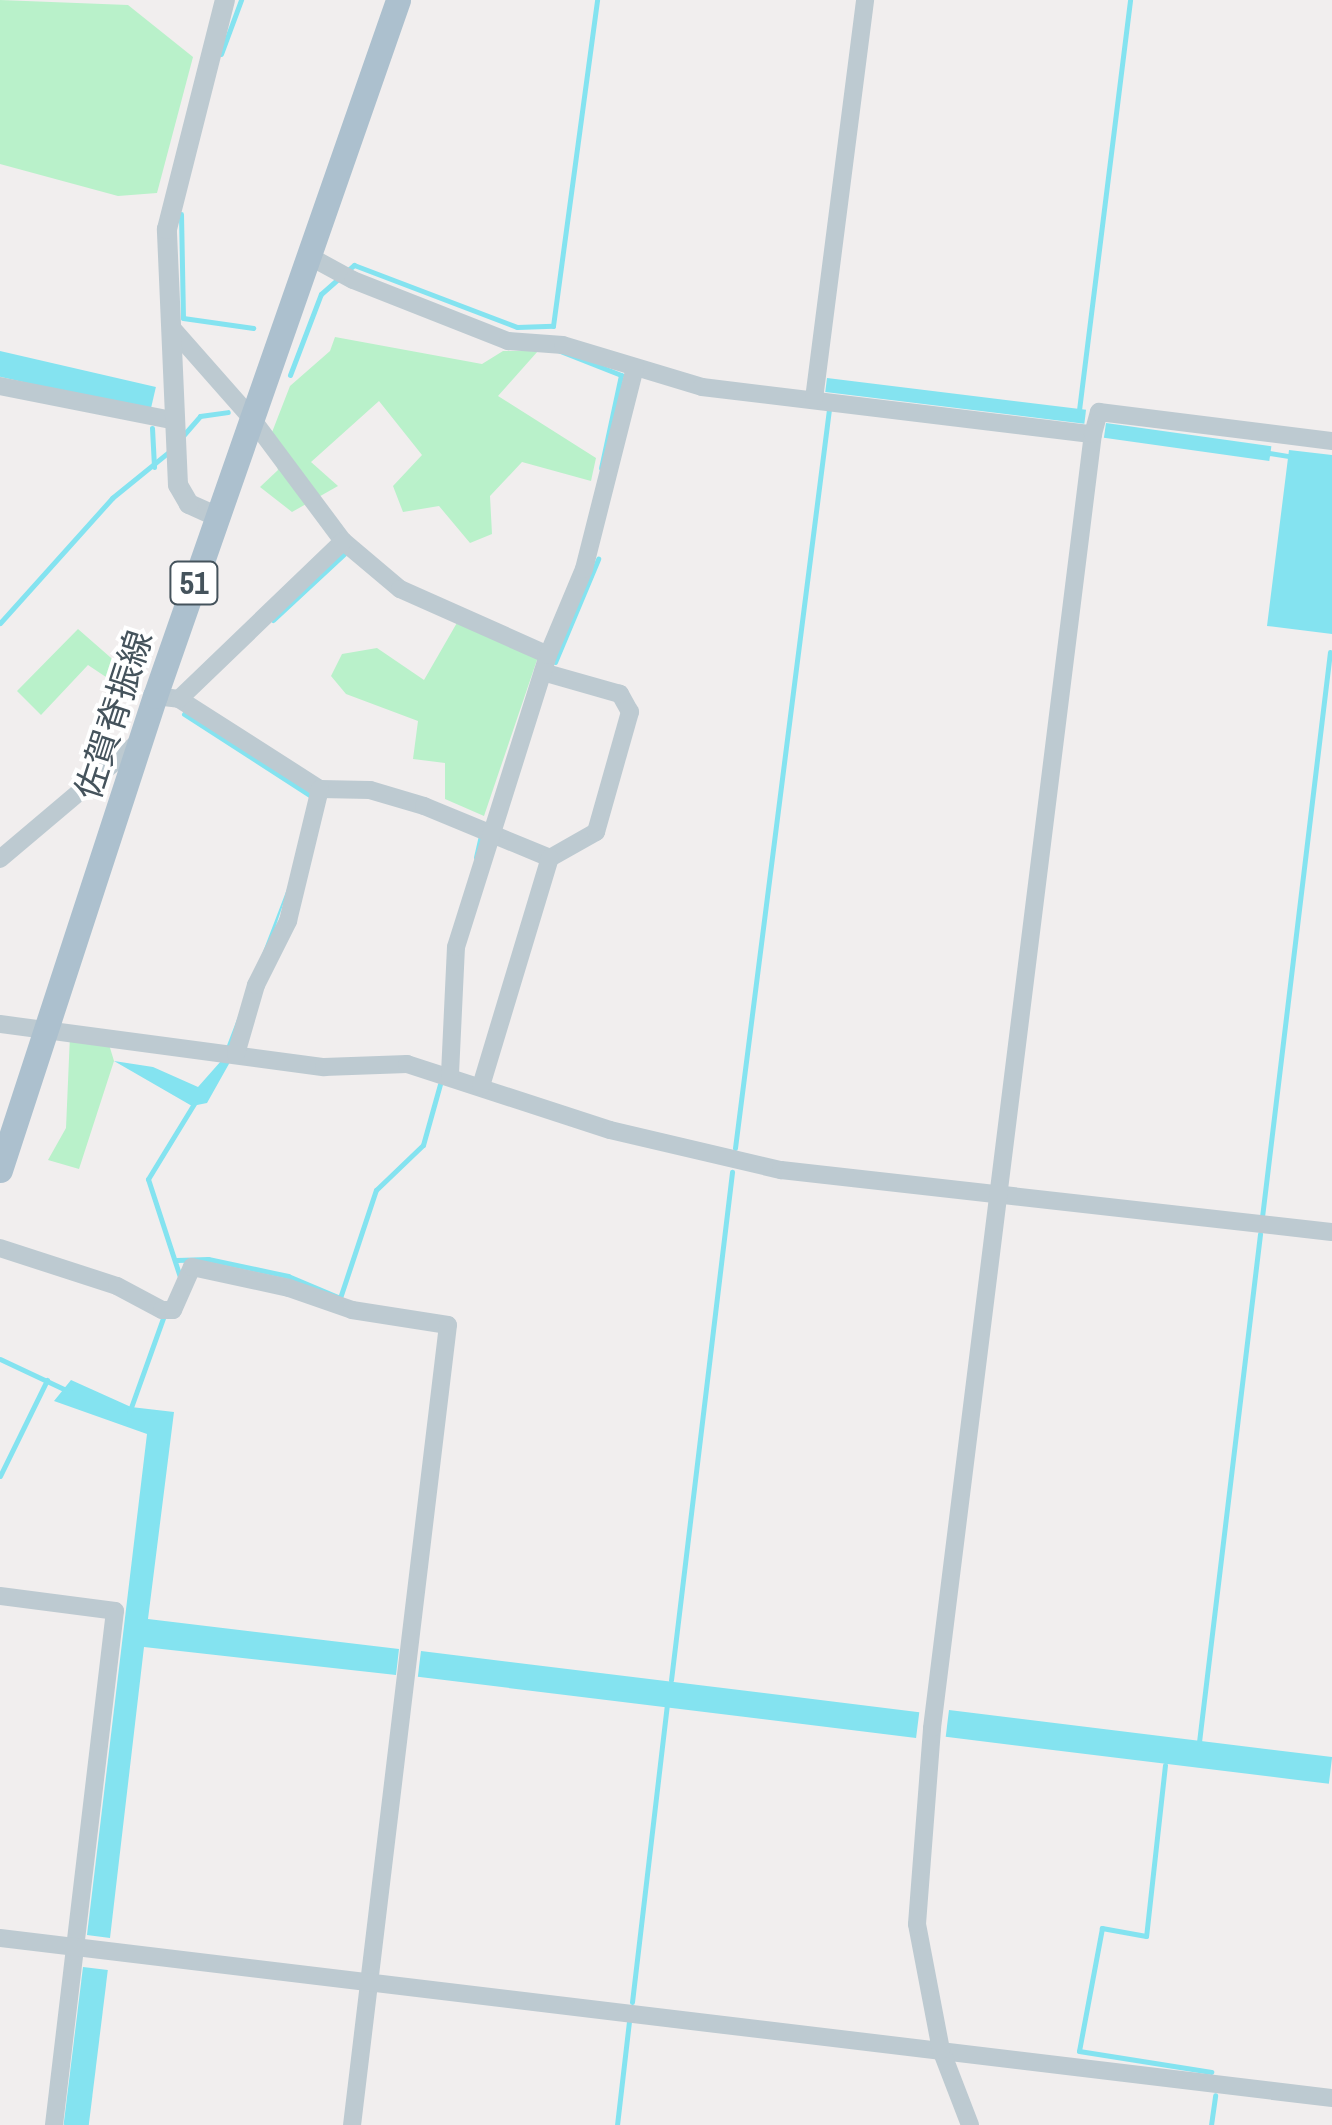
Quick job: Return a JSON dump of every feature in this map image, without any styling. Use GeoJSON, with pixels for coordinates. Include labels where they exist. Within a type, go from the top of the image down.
{"type":"FeatureCollection","features":[{"type":"Feature","properties":{"kind":"main road","name":"佐賀脊振線"},"geometry":{"type":"LineString","coordinates":[[0,1170],[141,740],[168,698],[218,516],[398,0]]}},
{"type":"Feature","properties":{"kind":"street"},"geometry":{"type":"LineString","coordinates":[[218,516],[183,498],[174,438],[167,229],[174,187],[224,0]]}},
{"type":"Feature","properties":{"kind":"street"},"geometry":{"type":"LineString","coordinates":[[814,399],[864,0]]}},
{"type":"Feature","properties":{"kind":"street"},"geometry":{"type":"LineString","coordinates":[[307,254],[353,280],[508,341],[554,344],[702,386],[1095,427]]}},
{"type":"Feature","properties":{"kind":"street"},"geometry":{"type":"LineString","coordinates":[[171,327],[252,419],[343,541],[400,590],[546,663],[620,694],[630,712],[596,832],[550,858],[480,1086]]}},
{"type":"Feature","properties":{"kind":"street"},"geometry":{"type":"LineString","coordinates":[[450,1074],[456,947],[546,663],[584,569],[635,367]]}},
{"type":"Feature","properties":{"kind":"street"},"geometry":{"type":"LineString","coordinates":[[0,386],[174,438]]}},
{"type":"Feature","properties":{"kind":"street"},"geometry":{"type":"LineString","coordinates":[[970,2125],[941,2050],[917,1924],[933,1721],[1095,427],[1099,412],[1332,441]]}},
{"type":"Feature","properties":{"kind":"street"},"geometry":{"type":"LineString","coordinates":[[343,541],[168,698],[320,790],[370,790],[490,831],[550,858]]}},
{"type":"Feature","properties":{"kind":"street"},"geometry":{"type":"LineString","coordinates":[[0,859],[141,740]]}},
{"type":"Feature","properties":{"kind":"street"},"geometry":{"type":"LineString","coordinates":[[236,1054],[256,985],[288,920],[320,790]]}},
{"type":"Feature","properties":{"kind":"street"},"geometry":{"type":"LineString","coordinates":[[0,1024],[211,1048],[324,1068],[407,1064],[450,1074],[610,1130],[731,1161],[1332,1232]]}},
{"type":"Feature","properties":{"kind":"street"},"geometry":{"type":"LineString","coordinates":[[0,1248],[117,1286],[168,1310],[192,1267],[289,1288],[352,1310],[448,1325],[352,2125]]}},
{"type":"Feature","properties":{"kind":"street"},"geometry":{"type":"LineString","coordinates":[[0,1596],[115,1610],[90,1948],[54,2125]]}},
{"type":"Feature","properties":{"kind":"street"},"geometry":{"type":"LineString","coordinates":[[0,1938],[1332,2098]]}},
{"type":"Feature","properties":{"kind":"green space"},"geometry":{"type":"Polygon","coordinates":[[[0,0],[128,5],[193,57],[157,193],[118,196],[0,164],[0,0]]]}},
{"type":"Feature","properties":{"kind":"green space"},"geometry":{"type":"Polygon","coordinates":[[[335,337],[482,364],[503,351],[538,351],[498,396],[596,458],[591,481],[522,462],[490,496],[492,534],[470,543],[439,506],[403,512],[393,486],[422,455],[379,401],[311,462],[338,486],[292,512],[260,487],[278,470],[269,440],[290,386],[330,351],[335,337]]]}},
{"type":"Feature","properties":{"kind":"green space"},"geometry":{"type":"Polygon","coordinates":[[[458,621],[538,657],[484,816],[445,799],[445,763],[413,759],[418,721],[346,694],[331,676],[342,654],[377,648],[424,680],[458,621]]]}},
{"type":"Feature","properties":{"kind":"green space"},"geometry":{"type":"Polygon","coordinates":[[[78,629],[118,664],[106,677],[88,665],[41,715],[17,691],[78,629]]]}},
{"type":"Feature","properties":{"kind":"green space"},"geometry":{"type":"Polygon","coordinates":[[[70,1035],[108,1041],[114,1061],[79,1169],[48,1160],[66,1128],[70,1035]]]}},
{"type":"Feature","properties":{"kind":"water"},"geometry":{"type":"Polygon","coordinates":[[[0,351],[156,387],[150,411],[0,377],[0,351]]]}},
{"type":"Feature","properties":{"kind":"water"},"geometry":{"type":"Polygon","coordinates":[[[827,378],[1086,410],[1084,424],[825,392],[827,378]]]}},
{"type":"Feature","properties":{"kind":"water"},"geometry":{"type":"Polygon","coordinates":[[[1106,423],[1271,446],[1269,461],[1104,438],[1106,423]]]}},
{"type":"Feature","properties":{"kind":"water"},"geometry":{"type":"Polygon","coordinates":[[[1289,450],[1332,455],[1332,634],[1267,626],[1289,450]]]}},
{"type":"Feature","properties":{"kind":"water"},"geometry":{"type":"Polygon","coordinates":[[[297,863],[230,1062],[207,1103],[192,1106],[114,1061],[153,1067],[198,1087],[221,1061],[297,863]]]}},
{"type":"Feature","properties":{"kind":"water"},"geometry":{"type":"Polygon","coordinates":[[[71,1380],[131,1407],[174,1412],[148,1619],[399,1649],[396,1675],[144,1647],[110,1938],[87,1935],[147,1434],[54,1401],[71,1380]]]}},
{"type":"Feature","properties":{"kind":"water"},"geometry":{"type":"Polygon","coordinates":[[[421,1651],[919,1712],[916,1738],[418,1677],[421,1651]]]}},
{"type":"Feature","properties":{"kind":"water"},"geometry":{"type":"Polygon","coordinates":[[[949,1710],[1332,1757],[1329,1784],[946,1737],[949,1710]]]}},
{"type":"Feature","properties":{"kind":"water"},"geometry":{"type":"Polygon","coordinates":[[[83,1967],[108,1970],[89,2125],[64,2125],[83,1967]]]}},
{"type":"Feature","properties":{"kind":"waterway"},"geometry":{"type":"LineString","coordinates":[[221,54],[241,0]]}},
{"type":"Feature","properties":{"kind":"waterway"},"geometry":{"type":"LineString","coordinates":[[290,375],[321,294],[354,265],[517,327],[553,326],[597,0]]}},
{"type":"Feature","properties":{"kind":"waterway"},"geometry":{"type":"LineString","coordinates":[[1079,410],[1130,0]]}},
{"type":"Feature","properties":{"kind":"waterway"},"geometry":{"type":"LineString","coordinates":[[181,214],[183,318],[253,328]]}},
{"type":"Feature","properties":{"kind":"waterway"},"geometry":{"type":"LineString","coordinates":[[555,349],[621,375],[601,468]]}},
{"type":"Feature","properties":{"kind":"waterway"},"geometry":{"type":"LineString","coordinates":[[735,1148],[829,409]]}},
{"type":"Feature","properties":{"kind":"waterway"},"geometry":{"type":"LineString","coordinates":[[181,438],[200,416],[228,412]]}},
{"type":"Feature","properties":{"kind":"waterway"},"geometry":{"type":"LineString","coordinates":[[152,428],[154,467]]}},
{"type":"Feature","properties":{"kind":"waterway"},"geometry":{"type":"LineString","coordinates":[[0,623],[112,498],[171,450]]}},
{"type":"Feature","properties":{"kind":"waterway"},"geometry":{"type":"LineString","coordinates":[[1269,453],[1289,456]]}},
{"type":"Feature","properties":{"kind":"waterway"},"geometry":{"type":"LineString","coordinates":[[273,620],[344,554]]}},
{"type":"Feature","properties":{"kind":"waterway"},"geometry":{"type":"LineString","coordinates":[[555,662],[598,559]]}},
{"type":"Feature","properties":{"kind":"waterway"},"geometry":{"type":"LineString","coordinates":[[1262,1217],[1330,652]]}},
{"type":"Feature","properties":{"kind":"waterway"},"geometry":{"type":"LineString","coordinates":[[184,714],[311,796]]}},
{"type":"Feature","properties":{"kind":"waterway"},"geometry":{"type":"LineString","coordinates":[[476,857],[481,835]]}},
{"type":"Feature","properties":{"kind":"waterway"},"geometry":{"type":"LineString","coordinates":[[177,1260],[208,1259],[288,1276],[340,1298],[376,1190],[423,1145],[440,1084]]}},
{"type":"Feature","properties":{"kind":"waterway"},"geometry":{"type":"LineString","coordinates":[[180,1277],[148,1179],[195,1102]]}},
{"type":"Feature","properties":{"kind":"waterway"},"geometry":{"type":"LineString","coordinates":[[671,1680],[732,1172]]}},
{"type":"Feature","properties":{"kind":"waterway"},"geometry":{"type":"LineString","coordinates":[[1199,1742],[1260,1234]]}},
{"type":"Feature","properties":{"kind":"waterway"},"geometry":{"type":"LineString","coordinates":[[129,1413],[164,1315]]}},
{"type":"Feature","properties":{"kind":"waterway"},"geometry":{"type":"LineString","coordinates":[[0,1359],[70,1392]]}},
{"type":"Feature","properties":{"kind":"waterway"},"geometry":{"type":"LineString","coordinates":[[0,1476],[47,1380]]}},
{"type":"Feature","properties":{"kind":"waterway"},"geometry":{"type":"LineString","coordinates":[[632,2002],[667,1706]]}},
{"type":"Feature","properties":{"kind":"waterway"},"geometry":{"type":"LineString","coordinates":[[1165,1765],[1146,1936],[1102,1928],[1079,2051],[1211,2072]]}},
{"type":"Feature","properties":{"kind":"waterway"},"geometry":{"type":"LineString","coordinates":[[617,2125],[629,2022]]}},
{"type":"Feature","properties":{"kind":"waterway"},"geometry":{"type":"LineString","coordinates":[[1211,2125],[1215,2095]]}}]}
